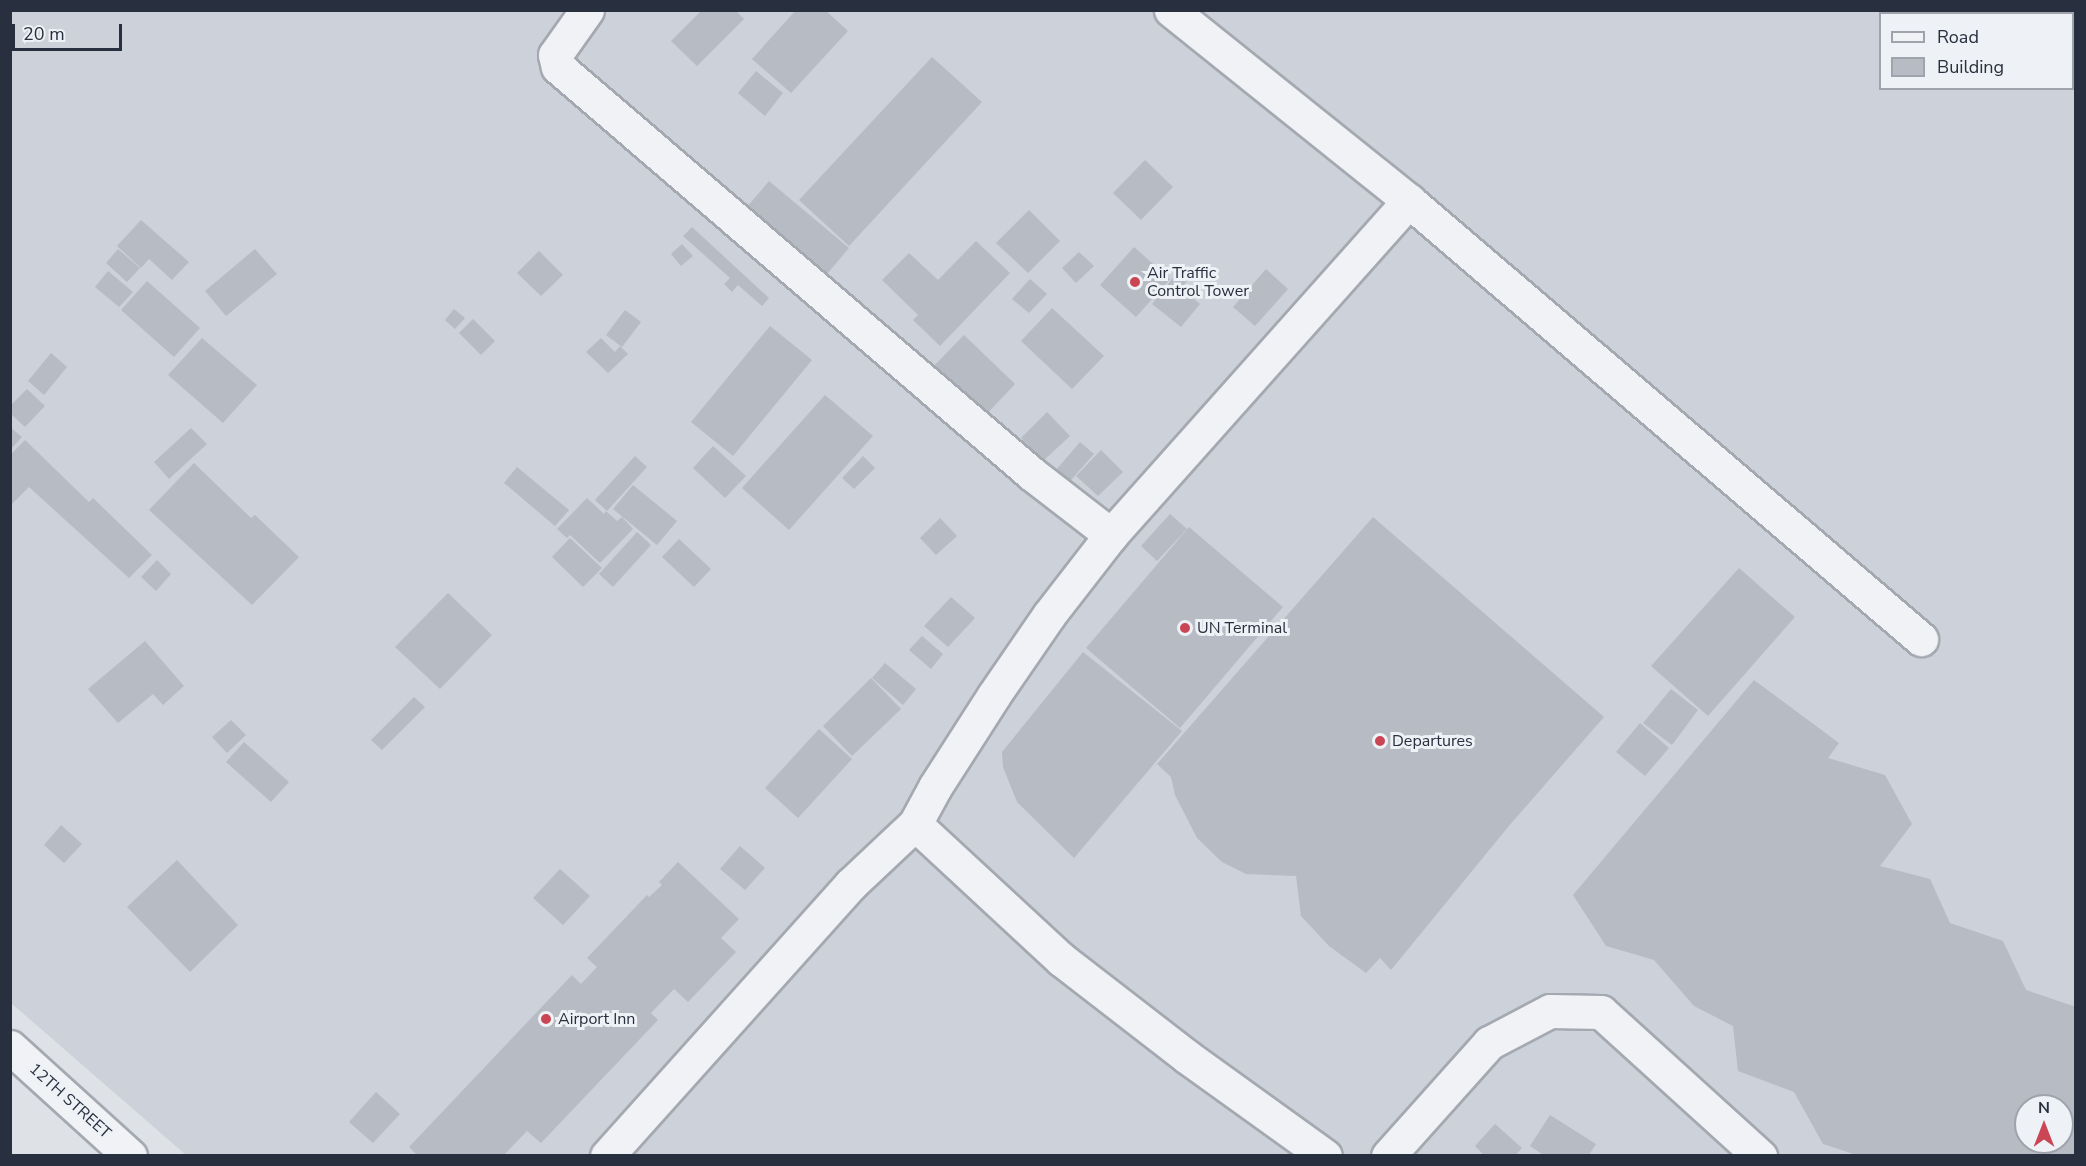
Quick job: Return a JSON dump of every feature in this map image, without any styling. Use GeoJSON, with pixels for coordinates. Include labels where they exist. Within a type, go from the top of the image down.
{"type":"FeatureCollection","features":[{"type":"Feature","properties":{"kind":"street"},"geometry":{"type":"LineString","coordinates":[[587,10],[555,55],[558,67],[1032,474],[1111,535]]}},
{"type":"Feature","properties":{"kind":"street"},"geometry":{"type":"LineString","coordinates":[[1171,10],[1409,201],[1921,639]]}},
{"type":"Feature","properties":{"kind":"street"},"geometry":{"type":"LineString","coordinates":[[607,1155],[850,885],[915,824],[935,787],[994,695],[1049,615],[1111,535],[1409,201]]}},
{"type":"Feature","properties":{"kind":"street"},"geometry":{"type":"LineString","coordinates":[[915,824],[1062,960],[1186,1056],[1325,1155]]}},
{"type":"Feature","properties":{"kind":"street"},"geometry":{"type":"LineString","coordinates":[[1388,1155],[1489,1043],[1550,1011],[1601,1012],[1760,1155]]}},
{"type":"Feature","properties":{"kind":"street","name":"12TH STREET"},"geometry":{"type":"LineString","coordinates":[[10,1047],[130,1155]]}},
{"type":"Feature","properties":{"kind":"shaded area"},"geometry":{"type":"Polygon","coordinates":[[[11,11],[2075,11],[2075,1155],[186,1155],[11,1003],[11,11]]]}},
{"type":"Feature","properties":{"kind":"building"},"geometry":{"type":"Polygon","coordinates":[[[702,10],[735,10],[744,19],[697,66],[671,41],[702,10]]]}},
{"type":"Feature","properties":{"kind":"building"},"geometry":{"type":"Polygon","coordinates":[[[796,10],[825,10],[848,31],[791,93],[752,59],[796,10]]]}},
{"type":"Feature","properties":{"kind":"building"},"geometry":{"type":"Polygon","coordinates":[[[932,57],[982,102],[849,246],[799,200],[932,57]]]}},
{"type":"Feature","properties":{"kind":"building"},"geometry":{"type":"Polygon","coordinates":[[[756,71],[783,93],[765,116],[738,93],[756,71]]]}},
{"type":"Feature","properties":{"kind":"building"},"geometry":{"type":"Polygon","coordinates":[[[1145,160],[1173,187],[1141,220],[1113,193],[1145,160]]]}},
{"type":"Feature","properties":{"kind":"building"},"geometry":{"type":"Polygon","coordinates":[[[769,181],[849,248],[827,274],[747,207],[769,181]]]}},
{"type":"Feature","properties":{"kind":"building"},"geometry":{"type":"Polygon","coordinates":[[[1029,210],[1060,241],[1028,273],[996,243],[1029,210]]]}},
{"type":"Feature","properties":{"kind":"building"},"geometry":{"type":"Polygon","coordinates":[[[141,220],[189,262],[172,280],[149,259],[141,268],[117,246],[141,220]]]}},
{"type":"Feature","properties":{"kind":"building"},"geometry":{"type":"Polygon","coordinates":[[[692,227],[769,298],[762,306],[738,285],[732,292],[724,284],[730,278],[683,236],[692,227]]]}},
{"type":"Feature","properties":{"kind":"building"},"geometry":{"type":"Polygon","coordinates":[[[976,241],[1010,273],[940,346],[913,320],[918,315],[882,280],[909,253],[938,280],[976,241]]]}},
{"type":"Feature","properties":{"kind":"building"},"geometry":{"type":"Polygon","coordinates":[[[682,244],[693,256],[681,266],[671,254],[682,244]]]}},
{"type":"Feature","properties":{"kind":"building","name":"Air Traffic Control Tower"},"geometry":{"type":"Polygon","coordinates":[[[1134,247],[1170,279],[1136,317],[1100,285],[1134,247]]]}},
{"type":"Feature","properties":{"kind":"building"},"geometry":{"type":"Polygon","coordinates":[[[118,249],[140,268],[127,282],[106,263],[118,249]]]}},
{"type":"Feature","properties":{"kind":"building"},"geometry":{"type":"Polygon","coordinates":[[[255,249],[277,274],[226,316],[205,291],[255,249]]]}},
{"type":"Feature","properties":{"kind":"building"},"geometry":{"type":"Polygon","coordinates":[[[539,251],[563,275],[541,296],[517,273],[539,251]]]}},
{"type":"Feature","properties":{"kind":"building"},"geometry":{"type":"Polygon","coordinates":[[[1079,252],[1094,266],[1076,283],[1062,268],[1079,252]]]}},
{"type":"Feature","properties":{"kind":"building"},"geometry":{"type":"Polygon","coordinates":[[[1266,269],[1288,289],[1255,326],[1233,307],[1266,269]]]}},
{"type":"Feature","properties":{"kind":"building"},"geometry":{"type":"Polygon","coordinates":[[[108,271],[133,292],[119,307],[95,287],[108,271]]]}},
{"type":"Feature","properties":{"kind":"building"},"geometry":{"type":"Polygon","coordinates":[[[1177,273],[1187,281],[1181,288],[1200,304],[1181,327],[1152,304],[1177,273]]]}},
{"type":"Feature","properties":{"kind":"building"},"geometry":{"type":"Polygon","coordinates":[[[1030,279],[1047,294],[1029,313],[1012,299],[1030,279]]]}},
{"type":"Feature","properties":{"kind":"building"},"geometry":{"type":"Polygon","coordinates":[[[147,281],[200,328],[174,357],[121,310],[147,281]]]}},
{"type":"Feature","properties":{"kind":"building"},"geometry":{"type":"Polygon","coordinates":[[[1052,308],[1104,356],[1072,389],[1021,341],[1052,308]]]}},
{"type":"Feature","properties":{"kind":"building"},"geometry":{"type":"Polygon","coordinates":[[[454,309],[465,318],[455,329],[445,320],[454,309]]]}},
{"type":"Feature","properties":{"kind":"building"},"geometry":{"type":"Polygon","coordinates":[[[625,310],[641,322],[622,347],[606,335],[625,310]]]}},
{"type":"Feature","properties":{"kind":"building"},"geometry":{"type":"Polygon","coordinates":[[[473,319],[495,341],[481,355],[459,333],[473,319]]]}},
{"type":"Feature","properties":{"kind":"building"},"geometry":{"type":"Polygon","coordinates":[[[770,326],[812,360],[733,456],[691,422],[770,326]]]}},
{"type":"Feature","properties":{"kind":"building"},"geometry":{"type":"Polygon","coordinates":[[[964,335],[1015,384],[981,420],[929,371],[964,335]]]}},
{"type":"Feature","properties":{"kind":"building"},"geometry":{"type":"Polygon","coordinates":[[[202,338],[257,385],[223,423],[168,375],[202,338]]]}},
{"type":"Feature","properties":{"kind":"building"},"geometry":{"type":"Polygon","coordinates":[[[601,338],[615,352],[620,346],[628,354],[608,373],[586,352],[601,338]]]}},
{"type":"Feature","properties":{"kind":"building"},"geometry":{"type":"Polygon","coordinates":[[[51,353],[67,367],[44,395],[28,381],[51,353]]]}},
{"type":"Feature","properties":{"kind":"building"},"geometry":{"type":"Polygon","coordinates":[[[27,389],[45,406],[25,427],[10,413],[10,406],[27,389]]]}},
{"type":"Feature","properties":{"kind":"building"},"geometry":{"type":"Polygon","coordinates":[[[825,395],[873,436],[789,530],[742,488],[825,395]]]}},
{"type":"Feature","properties":{"kind":"building"},"geometry":{"type":"Polygon","coordinates":[[[1047,412],[1070,436],[1043,461],[1021,438],[1047,412]]]}},
{"type":"Feature","properties":{"kind":"building"},"geometry":{"type":"Polygon","coordinates":[[[10,427],[22,437],[10,450],[10,427]]]}},
{"type":"Feature","properties":{"kind":"building"},"geometry":{"type":"Polygon","coordinates":[[[191,428],[207,444],[169,479],[154,462],[191,428]]]}},
{"type":"Feature","properties":{"kind":"building"},"geometry":{"type":"Polygon","coordinates":[[[25,440],[89,502],[93,498],[152,555],[129,578],[29,487],[10,506],[10,455],[25,440]]]}},
{"type":"Feature","properties":{"kind":"building"},"geometry":{"type":"Polygon","coordinates":[[[1080,442],[1094,454],[1070,481],[1056,470],[1080,442]]]}},
{"type":"Feature","properties":{"kind":"building"},"geometry":{"type":"Polygon","coordinates":[[[713,446],[746,476],[725,498],[693,468],[713,446]]]}},
{"type":"Feature","properties":{"kind":"building"},"geometry":{"type":"Polygon","coordinates":[[[1101,450],[1123,472],[1098,496],[1076,476],[1101,450]]]}},
{"type":"Feature","properties":{"kind":"building"},"geometry":{"type":"Polygon","coordinates":[[[635,456],[647,467],[607,511],[595,500],[635,456]]]}},
{"type":"Feature","properties":{"kind":"building"},"geometry":{"type":"Polygon","coordinates":[[[863,456],[875,468],[854,489],[842,478],[863,456]]]}},
{"type":"Feature","properties":{"kind":"building"},"geometry":{"type":"Polygon","coordinates":[[[194,463],[251,518],[255,515],[299,557],[252,605],[149,510],[194,463]]]}},
{"type":"Feature","properties":{"kind":"building"},"geometry":{"type":"Polygon","coordinates":[[[517,467],[569,510],[555,526],[504,483],[517,467]]]}},
{"type":"Feature","properties":{"kind":"building"},"geometry":{"type":"Polygon","coordinates":[[[633,485],[677,521],[657,545],[613,509],[633,485]]]}},
{"type":"Feature","properties":{"kind":"building"},"geometry":{"type":"Polygon","coordinates":[[[587,498],[604,514],[606,511],[617,521],[622,517],[633,529],[600,563],[570,535],[567,538],[557,529],[587,498]]]}},
{"type":"Feature","properties":{"kind":"building"},"geometry":{"type":"Polygon","coordinates":[[[1170,514],[1187,529],[1157,561],[1141,546],[1170,514]]]}},
{"type":"Feature","properties":{"kind":"building","name":"Departures"},"geometry":{"type":"Polygon","coordinates":[[[1373,517],[1604,717],[1508,827],[1391,970],[1380,958],[1366,973],[1329,946],[1301,916],[1296,876],[1246,874],[1222,862],[1197,838],[1175,795],[1171,777],[1157,764],[1373,517]]]}},
{"type":"Feature","properties":{"kind":"building"},"geometry":{"type":"Polygon","coordinates":[[[940,518],[957,536],[936,555],[920,538],[940,518]]]}},
{"type":"Feature","properties":{"kind":"building","name":"UN Terminal"},"geometry":{"type":"Polygon","coordinates":[[[1189,527],[1283,607],[1180,728],[1086,648],[1189,527]]]}},
{"type":"Feature","properties":{"kind":"building"},"geometry":{"type":"Polygon","coordinates":[[[637,532],[651,545],[613,587],[599,574],[637,532]]]}},
{"type":"Feature","properties":{"kind":"building"},"geometry":{"type":"Polygon","coordinates":[[[570,538],[602,568],[583,587],[552,557],[570,538]]]}},
{"type":"Feature","properties":{"kind":"building"},"geometry":{"type":"Polygon","coordinates":[[[679,539],[711,569],[694,587],[662,557],[679,539]]]}},
{"type":"Feature","properties":{"kind":"building"},"geometry":{"type":"Polygon","coordinates":[[[157,560],[171,574],[156,591],[141,577],[157,560]]]}},
{"type":"Feature","properties":{"kind":"building"},"geometry":{"type":"Polygon","coordinates":[[[1739,568],[1795,617],[1708,716],[1651,666],[1739,568]]]}},
{"type":"Feature","properties":{"kind":"building"},"geometry":{"type":"Polygon","coordinates":[[[448,593],[492,635],[440,689],[395,647],[448,593]]]}},
{"type":"Feature","properties":{"kind":"building"},"geometry":{"type":"Polygon","coordinates":[[[951,597],[975,618],[948,647],[924,626],[951,597]]]}},
{"type":"Feature","properties":{"kind":"building"},"geometry":{"type":"Polygon","coordinates":[[[922,636],[943,654],[931,669],[909,650],[922,636]]]}},
{"type":"Feature","properties":{"kind":"building"},"geometry":{"type":"Polygon","coordinates":[[[145,641],[184,686],[163,705],[153,694],[118,723],[88,689],[145,641]]]}},
{"type":"Feature","properties":{"kind":"building"},"geometry":{"type":"Polygon","coordinates":[[[1083,652],[1182,731],[1074,858],[1017,802],[1003,767],[1002,752],[1083,652]]]}},
{"type":"Feature","properties":{"kind":"building"},"geometry":{"type":"Polygon","coordinates":[[[885,663],[916,689],[903,705],[872,678],[885,663]]]}},
{"type":"Feature","properties":{"kind":"building"},"geometry":{"type":"Polygon","coordinates":[[[871,678],[901,709],[852,756],[823,726],[871,678]]]}},
{"type":"Feature","properties":{"kind":"building"},"geometry":{"type":"Polygon","coordinates":[[[1754,680],[1839,743],[1828,758],[1885,775],[1912,824],[1880,866],[1930,879],[1950,923],[2003,941],[2026,990],[2076,1007],[2076,1156],[1860,1156],[1823,1144],[1794,1092],[1738,1071],[1733,1026],[1694,1006],[1654,960],[1606,946],[1573,895],[1754,680]]]}},
{"type":"Feature","properties":{"kind":"building"},"geometry":{"type":"Polygon","coordinates":[[[1671,689],[1698,710],[1672,745],[1643,723],[1671,689]]]}},
{"type":"Feature","properties":{"kind":"building"},"geometry":{"type":"Polygon","coordinates":[[[414,697],[425,707],[382,750],[371,740],[414,697]]]}},
{"type":"Feature","properties":{"kind":"building"},"geometry":{"type":"Polygon","coordinates":[[[231,720],[246,735],[227,753],[212,737],[231,720]]]}},
{"type":"Feature","properties":{"kind":"building"},"geometry":{"type":"Polygon","coordinates":[[[1640,723],[1669,748],[1645,776],[1616,752],[1640,723]]]}},
{"type":"Feature","properties":{"kind":"building"},"geometry":{"type":"Polygon","coordinates":[[[819,729],[852,759],[798,818],[765,788],[819,729]]]}},
{"type":"Feature","properties":{"kind":"building"},"geometry":{"type":"Polygon","coordinates":[[[244,742],[289,782],[271,802],[226,762],[244,742]]]}},
{"type":"Feature","properties":{"kind":"building"},"geometry":{"type":"Polygon","coordinates":[[[61,825],[82,844],[64,863],[44,845],[61,825]]]}},
{"type":"Feature","properties":{"kind":"building"},"geometry":{"type":"Polygon","coordinates":[[[740,846],[765,868],[745,890],[720,869],[740,846]]]}},
{"type":"Feature","properties":{"kind":"building"},"geometry":{"type":"Polygon","coordinates":[[[177,860],[238,925],[190,972],[127,907],[177,860]]]}},
{"type":"Feature","properties":{"kind":"building"},"geometry":{"type":"Polygon","coordinates":[[[678,862],[739,919],[721,938],[736,952],[688,1002],[674,989],[651,1013],[658,1020],[541,1143],[527,1131],[503,1156],[418,1156],[409,1147],[572,975],[581,984],[597,967],[587,958],[647,895],[649,897],[662,885],[659,882],[678,862]]]}},
{"type":"Feature","properties":{"kind":"building"},"geometry":{"type":"Polygon","coordinates":[[[560,869],[590,896],[563,925],[533,898],[560,869]]]}},
{"type":"Feature","properties":{"kind":"building"},"geometry":{"type":"Polygon","coordinates":[[[376,1092],[400,1114],[373,1143],[349,1122],[376,1092]]]}},
{"type":"Feature","properties":{"kind":"building"},"geometry":{"type":"Polygon","coordinates":[[[1550,1115],[1596,1144],[1588,1156],[1545,1156],[1530,1146],[1550,1115]]]}},
{"type":"Feature","properties":{"kind":"building"},"geometry":{"type":"Polygon","coordinates":[[[1495,1124],[1522,1148],[1515,1156],[1485,1156],[1475,1146],[1495,1124]]]}},
{"type":"Feature","properties":{"kind":"place","name":"Air Traffic Control Tower"},"geometry":{"type":"Point","coordinates":[1135,282]}},
{"type":"Feature","properties":{"kind":"place","name":"UN Terminal"},"geometry":{"type":"Point","coordinates":[1185,628]}},
{"type":"Feature","properties":{"kind":"place","name":"Departures"},"geometry":{"type":"Point","coordinates":[1380,741]}},
{"type":"Feature","properties":{"kind":"place","name":"Airport Inn"},"geometry":{"type":"Point","coordinates":[546,1019]}}]}
